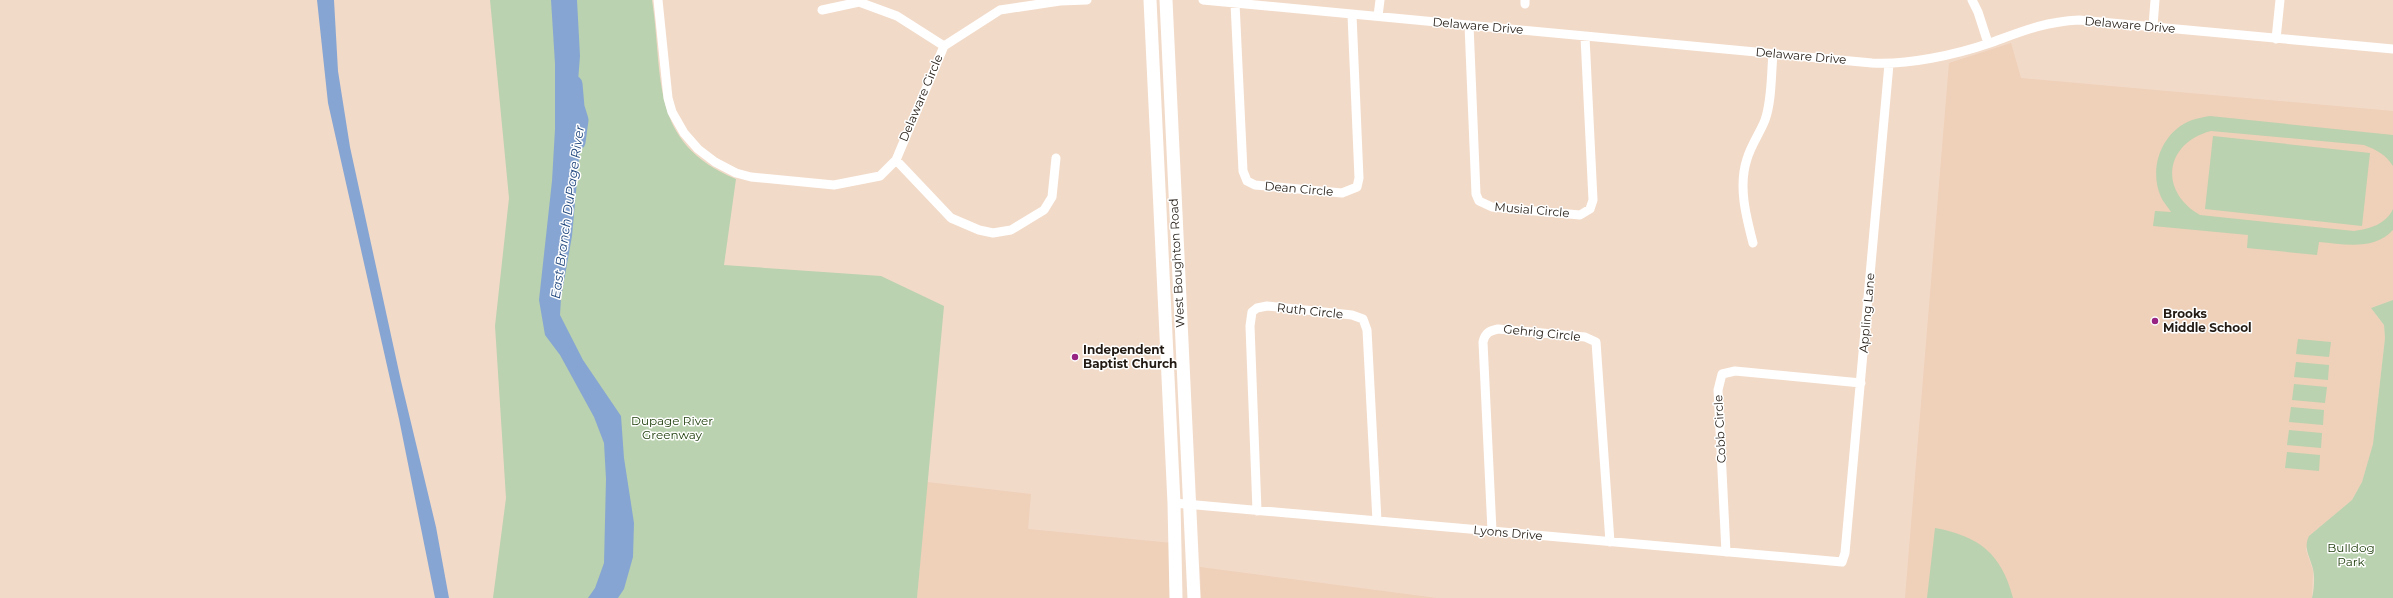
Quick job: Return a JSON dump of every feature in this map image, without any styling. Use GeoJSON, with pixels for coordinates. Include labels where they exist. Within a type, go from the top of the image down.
{"type":"FeatureCollection","features":[{"type":"Feature","properties":{"kind":"main road","name":"West Boughton Road"},"geometry":{"type":"LineString","coordinates":[[1150,0],[1174,503],[1176,598]]}},
{"type":"Feature","properties":{"kind":"main road","name":"West Boughton Road"},"geometry":{"type":"LineString","coordinates":[[1166,0],[1188,504],[1194,598]]}},
{"type":"Feature","properties":{"kind":"street"},"geometry":{"type":"LineString","coordinates":[[658,0],[668,98],[678,122],[691,140],[715,162],[736,173],[768,180],[824,186],[880,176],[896,160],[912,180],[951,218],[979,230],[993,233],[1011,230],[1044,210],[1052,197],[1055,180],[1056,158]]}},
{"type":"Feature","properties":{"kind":"street","name":"Delaware Circle"},"geometry":{"type":"LineString","coordinates":[[896,160],[944,46],[1000,10],[1060,0],[1086,0]]}},
{"type":"Feature","properties":{"kind":"street","name":"Delaware Drive"},"geometry":{"type":"LineString","coordinates":[[1203,0],[1585,37],[1889,64],[1907,63],[1988,43],[2038,25],[2060,21],[2079,20],[2393,49]]}},
{"type":"Feature","properties":{"kind":"street"},"geometry":{"type":"LineString","coordinates":[[1378,16],[1380,0]]}},
{"type":"Feature","properties":{"kind":"street"},"geometry":{"type":"LineString","coordinates":[[1972,0],[1978,12],[1988,43]]}},
{"type":"Feature","properties":{"kind":"street"},"geometry":{"type":"LineString","coordinates":[[2153,26],[2156,0]]}},
{"type":"Feature","properties":{"kind":"street"},"geometry":{"type":"LineString","coordinates":[[2276,38],[2280,0]]}},
{"type":"Feature","properties":{"kind":"street"},"geometry":{"type":"LineString","coordinates":[[822,10],[859,2],[897,16],[944,46]]}},
{"type":"Feature","properties":{"kind":"street","name":"Dean Circle"},"geometry":{"type":"LineString","coordinates":[[1235,3],[1243,171],[1247,181],[1255,185],[1342,193],[1357,187],[1359,178],[1352,15]]}},
{"type":"Feature","properties":{"kind":"street","name":"Musial Circle"},"geometry":{"type":"LineString","coordinates":[[1469,25],[1476,194],[1479,201],[1492,207],[1580,215],[1590,209],[1593,200],[1585,37]]}},
{"type":"Feature","properties":{"kind":"street"},"geometry":{"type":"LineString","coordinates":[[1753,243],[1747,220],[1743,179],[1747,158],[1766,114],[1773,54]]}},
{"type":"Feature","properties":{"kind":"street","name":"Appling Lane"},"geometry":{"type":"LineString","coordinates":[[1842,562],[1845,553],[1889,64]]}},
{"type":"Feature","properties":{"kind":"street","name":"Ruth Circle"},"geometry":{"type":"LineString","coordinates":[[1257,510],[1250,322],[1254,310],[1267,306],[1352,315],[1364,319],[1367,330],[1377,521]]}},
{"type":"Feature","properties":{"kind":"street","name":"Gehrig Circle"},"geometry":{"type":"LineString","coordinates":[[1492,531],[1483,342],[1484,336],[1490,330],[1498,329],[1585,337],[1596,342],[1610,542]]}},
{"type":"Feature","properties":{"kind":"street","name":"Cobb Circle"},"geometry":{"type":"LineString","coordinates":[[1726,552],[1718,390],[1722,374],[1735,371],[1861,383]]}},
{"type":"Feature","properties":{"kind":"street"},"geometry":{"type":"LineString","coordinates":[[1169,394],[1183,397]]}},
{"type":"Feature","properties":{"kind":"street","name":"Lyons Drive"},"geometry":{"type":"LineString","coordinates":[[1174,503],[1842,562]]}},
{"type":"Feature","properties":{"kind":"street"},"geometry":{"type":"LineString","coordinates":[[1176,582],[1193,585]]}},
{"type":"Feature","properties":{"kind":"shaded area","name":"Brooks Middle School"},"geometry":{"type":"Polygon","coordinates":[[[2011,43],[2021,78],[2393,111],[2393,300],[2371,308],[2384,325],[2385,338],[2373,444],[2362,482],[2352,500],[2309,536],[2306,550],[2313,571],[2312,598],[1905,598],[1949,63],[2011,43]]]}},
{"type":"Feature","properties":{"kind":"shaded area"},"geometry":{"type":"Polygon","coordinates":[[[927,482],[1031,494],[1028,529],[1172,543],[1173,598],[917,598],[927,482]]]}},
{"type":"Feature","properties":{"kind":"shaded area"},"geometry":{"type":"Polygon","coordinates":[[[1200,567],[1437,598],[1201,598],[1200,567]]]}},
{"type":"Feature","properties":{"kind":"green space","name":"Dupage River Greenway"},"geometry":{"type":"Polygon","coordinates":[[[490,0],[652,0],[661,81],[666,105],[674,127],[687,146],[708,164],[736,179],[724,265],[881,276],[944,306],[917,598],[493,598],[506,498],[495,326],[509,198],[490,0]]]}},
{"type":"Feature","properties":{"kind":"green space"},"geometry":{"type":"Polygon","coordinates":[[[2210,116],[2393,135],[2393,166],[2381,153],[2364,145],[2211,131],[2196,137],[2184,146],[2176,157],[2172,168],[2173,181],[2178,193],[2187,205],[2200,215],[2354,231],[2377,225],[2390,214],[2393,209],[2393,230],[2385,237],[2368,244],[2348,245],[2319,242],[2317,255],[2247,248],[2248,235],[2153,226],[2155,211],[2171,212],[2163,201],[2157,186],[2156,174],[2160,152],[2173,133],[2182,125],[2192,120],[2210,116]]]}},
{"type":"Feature","properties":{"kind":"green space"},"geometry":{"type":"Polygon","coordinates":[[[2213,136],[2370,153],[2362,226],[2205,209],[2213,136]]]}},
{"type":"Feature","properties":{"kind":"green space","name":"Bulldog Park"},"geometry":{"type":"Polygon","coordinates":[[[2393,300],[2393,598],[2312,598],[2314,576],[2307,549],[2307,540],[2309,536],[2352,500],[2362,482],[2373,444],[2385,338],[2384,325],[2371,308],[2393,300]]]}},
{"type":"Feature","properties":{"kind":"green space"},"geometry":{"type":"Polygon","coordinates":[[[2298,339],[2331,342],[2329,357],[2296,354],[2298,339]]]}},
{"type":"Feature","properties":{"kind":"green space"},"geometry":{"type":"Polygon","coordinates":[[[2296,362],[2329,365],[2328,380],[2294,377],[2296,362]]]}},
{"type":"Feature","properties":{"kind":"green space"},"geometry":{"type":"Polygon","coordinates":[[[2294,384],[2327,387],[2325,403],[2292,400],[2294,384]]]}},
{"type":"Feature","properties":{"kind":"green space"},"geometry":{"type":"Polygon","coordinates":[[[2291,407],[2324,410],[2323,425],[2289,422],[2291,407]]]}},
{"type":"Feature","properties":{"kind":"green space"},"geometry":{"type":"Polygon","coordinates":[[[2289,430],[2322,433],[2321,448],[2287,445],[2289,430]]]}},
{"type":"Feature","properties":{"kind":"green space"},"geometry":{"type":"Polygon","coordinates":[[[2287,452],[2320,455],[2319,471],[2285,468],[2287,452]]]}},
{"type":"Feature","properties":{"kind":"green space"},"geometry":{"type":"Polygon","coordinates":[[[1935,528],[1964,536],[1976,542],[1986,550],[1995,559],[2002,570],[2013,598],[1927,598],[1935,528]]]}},
{"type":"Feature","properties":{"kind":"water"},"geometry":{"type":"Polygon","coordinates":[[[317,0],[334,0],[338,71],[350,147],[401,381],[436,527],[449,598],[435,598],[399,419],[328,103],[317,0]]]}},
{"type":"Feature","properties":{"kind":"water"},"geometry":{"type":"Polygon","coordinates":[[[551,0],[577,0],[580,56],[576,107],[580,120],[580,148],[572,236],[561,298],[560,315],[583,360],[621,416],[624,458],[634,523],[633,557],[624,589],[618,598],[588,598],[595,588],[604,563],[606,479],[604,443],[594,417],[560,355],[545,335],[539,300],[552,181],[555,129],[555,64],[551,0]]]}},
{"type":"Feature","properties":{"kind":"waterway","name":"East Branch DuPage River"},"geometry":{"type":"LineString","coordinates":[[574,84],[576,107],[580,120],[577,142]]}},
{"type":"Feature","properties":{"kind":"place","name":"Brooks Middle School"},"geometry":{"type":"Point","coordinates":[2155,321]}},
{"type":"Feature","properties":{"kind":"place","name":"Independent Baptist Church"},"geometry":{"type":"Point","coordinates":[1075,357]}}]}
